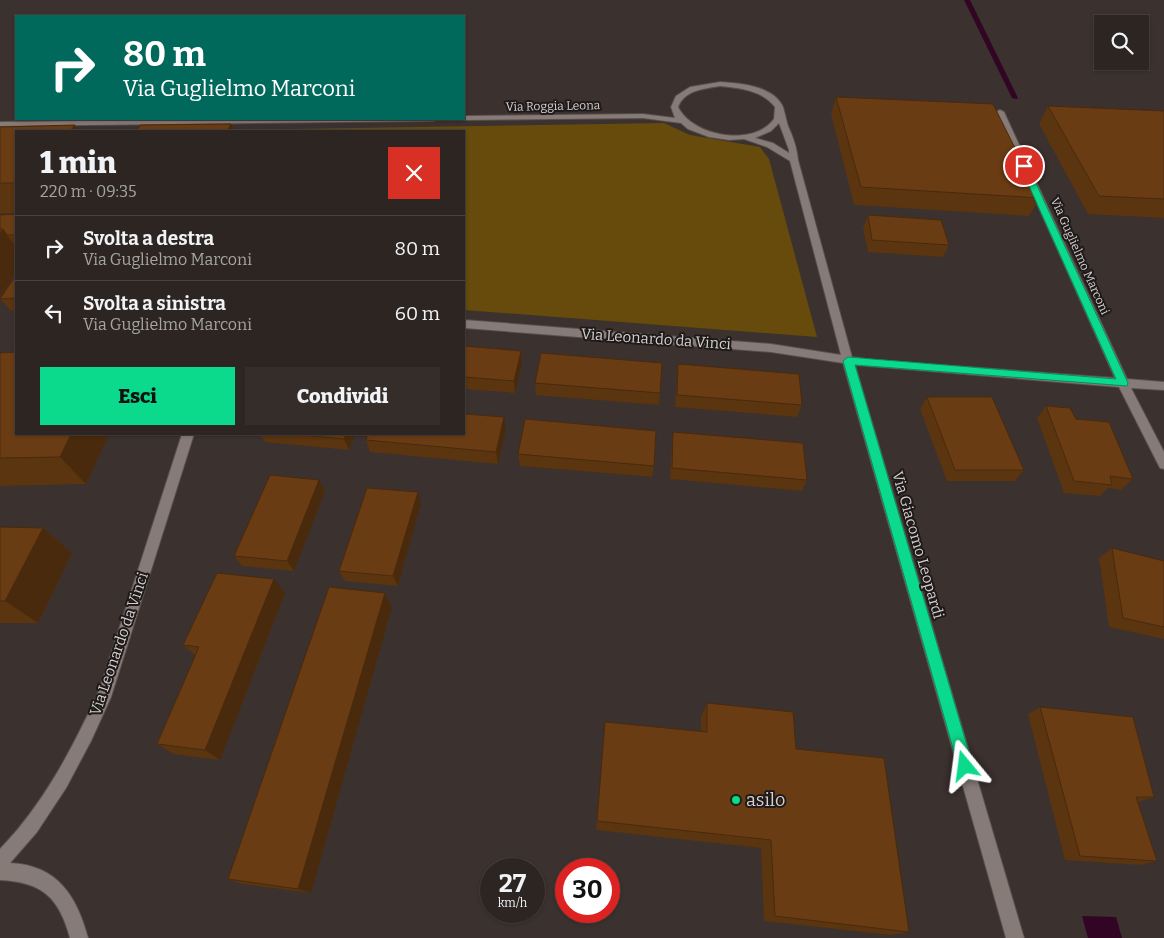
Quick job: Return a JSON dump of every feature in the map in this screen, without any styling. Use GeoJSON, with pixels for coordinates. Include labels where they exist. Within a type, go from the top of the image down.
{"type":"FeatureCollection","features":[{"type":"Feature","properties":{"kind":"street","name":"Via Giacomo Leopardi"},"geometry":{"type":"LineString","coordinates":[[668,107],[680,96],[697,87],[720,84],[737,85],[766,95],[776,103],[793,150],[794,160],[848,361],[1015,938]]}},
{"type":"Feature","properties":{"kind":"street"},"geometry":{"type":"LineString","coordinates":[[668,107],[675,112],[681,121],[692,129],[708,135],[744,138],[770,145],[794,160]]}},
{"type":"Feature","properties":{"kind":"street","name":"Via Roggia Leona"},"geometry":{"type":"LineString","coordinates":[[643,116],[668,107]]}},
{"type":"Feature","properties":{"kind":"street","name":"Via Guglielmo Marconi"},"geometry":{"type":"LineString","coordinates":[[1000,112],[1123,383],[1164,464]]}},
{"type":"Feature","properties":{"kind":"street"},"geometry":{"type":"LineString","coordinates":[[744,138],[760,134],[772,128],[779,120],[780,114]]}},
{"type":"Feature","properties":{"kind":"street","name":"Via Roggia Leona"},"geometry":{"type":"LineString","coordinates":[[465,118],[643,116],[681,121]]}},
{"type":"Feature","properties":{"kind":"street"},"geometry":{"type":"LineString","coordinates":[[0,124],[346,120]]}},
{"type":"Feature","properties":{"kind":"street","name":"Via Leonardo da Vinci"},"geometry":{"type":"LineString","coordinates":[[465,324],[771,348],[848,361]]}},
{"type":"Feature","properties":{"kind":"street"},"geometry":{"type":"LineString","coordinates":[[848,361],[1164,386]]}},
{"type":"Feature","properties":{"kind":"street","name":"Via Leonardo da Vinci"},"geometry":{"type":"LineString","coordinates":[[0,861],[29,830],[67,769],[96,715],[106,692],[188,435]]}},
{"type":"Feature","properties":{"kind":"street"},"geometry":{"type":"LineString","coordinates":[[0,871],[16,870],[39,877],[58,891],[72,911],[79,938]]}},
{"type":"Feature","properties":{"kind":"shaded area"},"geometry":{"type":"Polygon","coordinates":[[[664,123],[690,135],[760,147],[769,159],[817,337],[465,310],[465,130],[292,129],[664,123]]]}},
{"type":"Feature","properties":{"kind":"shaded area"},"geometry":{"type":"Polygon","coordinates":[[[1082,916],[1116,917],[1122,938],[1088,938],[1082,916]]]}},
{"type":"Feature","properties":{"kind":"building"},"geometry":{"type":"Polygon","coordinates":[[[836,97],[993,104],[1040,198],[861,187],[836,97]]]}},
{"type":"Feature","properties":{"kind":"building"},"geometry":{"type":"Polygon","coordinates":[[[1048,106],[1164,111],[1164,199],[1099,196],[1048,106]]]}},
{"type":"Feature","properties":{"kind":"building"},"geometry":{"type":"Polygon","coordinates":[[[231,124],[228,130],[138,130],[140,125],[231,124]]]}},
{"type":"Feature","properties":{"kind":"building"},"geometry":{"type":"Polygon","coordinates":[[[75,125],[71,130],[15,130],[15,183],[0,183],[0,127],[75,125]]]}},
{"type":"Feature","properties":{"kind":"building"},"geometry":{"type":"Polygon","coordinates":[[[15,214],[15,235],[7,235],[3,229],[0,229],[0,215],[15,214]]]}},
{"type":"Feature","properties":{"kind":"building"},"geometry":{"type":"Polygon","coordinates":[[[868,215],[941,220],[949,245],[872,240],[868,215]]]}},
{"type":"Feature","properties":{"kind":"building"},"geometry":{"type":"Polygon","coordinates":[[[15,276],[15,298],[0,299],[15,276]]]}},
{"type":"Feature","properties":{"kind":"building"},"geometry":{"type":"Polygon","coordinates":[[[465,346],[521,351],[514,381],[465,377],[465,346]]]}},
{"type":"Feature","properties":{"kind":"building"},"geometry":{"type":"Polygon","coordinates":[[[15,352],[15,435],[71,435],[60,457],[0,458],[0,353],[15,352]]]}},
{"type":"Feature","properties":{"kind":"building"},"geometry":{"type":"Polygon","coordinates":[[[541,353],[662,363],[660,393],[535,383],[541,353]]]}},
{"type":"Feature","properties":{"kind":"building"},"geometry":{"type":"Polygon","coordinates":[[[678,364],[799,374],[802,405],[677,395],[678,364]]]}},
{"type":"Feature","properties":{"kind":"building"},"geometry":{"type":"Polygon","coordinates":[[[927,397],[992,397],[1024,470],[955,470],[927,397]]]}},
{"type":"Feature","properties":{"kind":"building"},"geometry":{"type":"Polygon","coordinates":[[[1046,406],[1070,408],[1076,419],[1109,422],[1133,479],[1110,476],[1112,485],[1074,481],[1046,406]]]}},
{"type":"Feature","properties":{"kind":"building"},"geometry":{"type":"Polygon","coordinates":[[[465,414],[504,417],[496,452],[366,440],[368,435],[465,435],[465,414]]]}},
{"type":"Feature","properties":{"kind":"building"},"geometry":{"type":"Polygon","coordinates":[[[525,419],[656,431],[654,466],[518,454],[525,419]]]}},
{"type":"Feature","properties":{"kind":"building"},"geometry":{"type":"Polygon","coordinates":[[[673,432],[803,443],[807,480],[672,468],[673,432]]]}},
{"type":"Feature","properties":{"kind":"building"},"geometry":{"type":"Polygon","coordinates":[[[303,435],[346,435],[344,439],[303,435]]]}},
{"type":"Feature","properties":{"kind":"building"},"geometry":{"type":"Polygon","coordinates":[[[270,475],[319,480],[287,561],[234,556],[270,475]]]}},
{"type":"Feature","properties":{"kind":"building"},"geometry":{"type":"Polygon","coordinates":[[[367,488],[418,492],[393,576],[339,571],[367,488]]]}},
{"type":"Feature","properties":{"kind":"building"},"geometry":{"type":"Polygon","coordinates":[[[0,527],[43,528],[5,601],[0,601],[0,527]]]}},
{"type":"Feature","properties":{"kind":"building"},"geometry":{"type":"Polygon","coordinates":[[[1112,548],[1164,561],[1164,627],[1123,618],[1112,548]]]}},
{"type":"Feature","properties":{"kind":"building"},"geometry":{"type":"Polygon","coordinates":[[[217,573],[274,579],[205,750],[157,744],[199,647],[183,645],[217,573]]]}},
{"type":"Feature","properties":{"kind":"building"},"geometry":{"type":"Polygon","coordinates":[[[329,587],[385,593],[298,889],[228,879],[329,587]]]}},
{"type":"Feature","properties":{"kind":"building","name":"asilo"},"geometry":{"type":"Polygon","coordinates":[[[707,703],[793,712],[796,749],[884,758],[909,932],[775,916],[771,840],[597,821],[605,722],[707,732],[707,703]]]}},
{"type":"Feature","properties":{"kind":"building"},"geometry":{"type":"Polygon","coordinates":[[[1040,707],[1133,717],[1154,797],[1136,797],[1157,861],[1080,856],[1040,707]]]}},
{"type":"Feature","properties":{"kind":"waterway"},"geometry":{"type":"LineString","coordinates":[[967,0],[1015,98]]}},
{"type":"Feature","properties":{"kind":"place","name":"asilo"},"geometry":{"type":"Point","coordinates":[736,800]}},
{"type":"Feature","properties":{"kind":"route"},"geometry":{"type":"LineString","coordinates":[[965,766],[848,361],[1123,383],[1024,166]]}}]}
